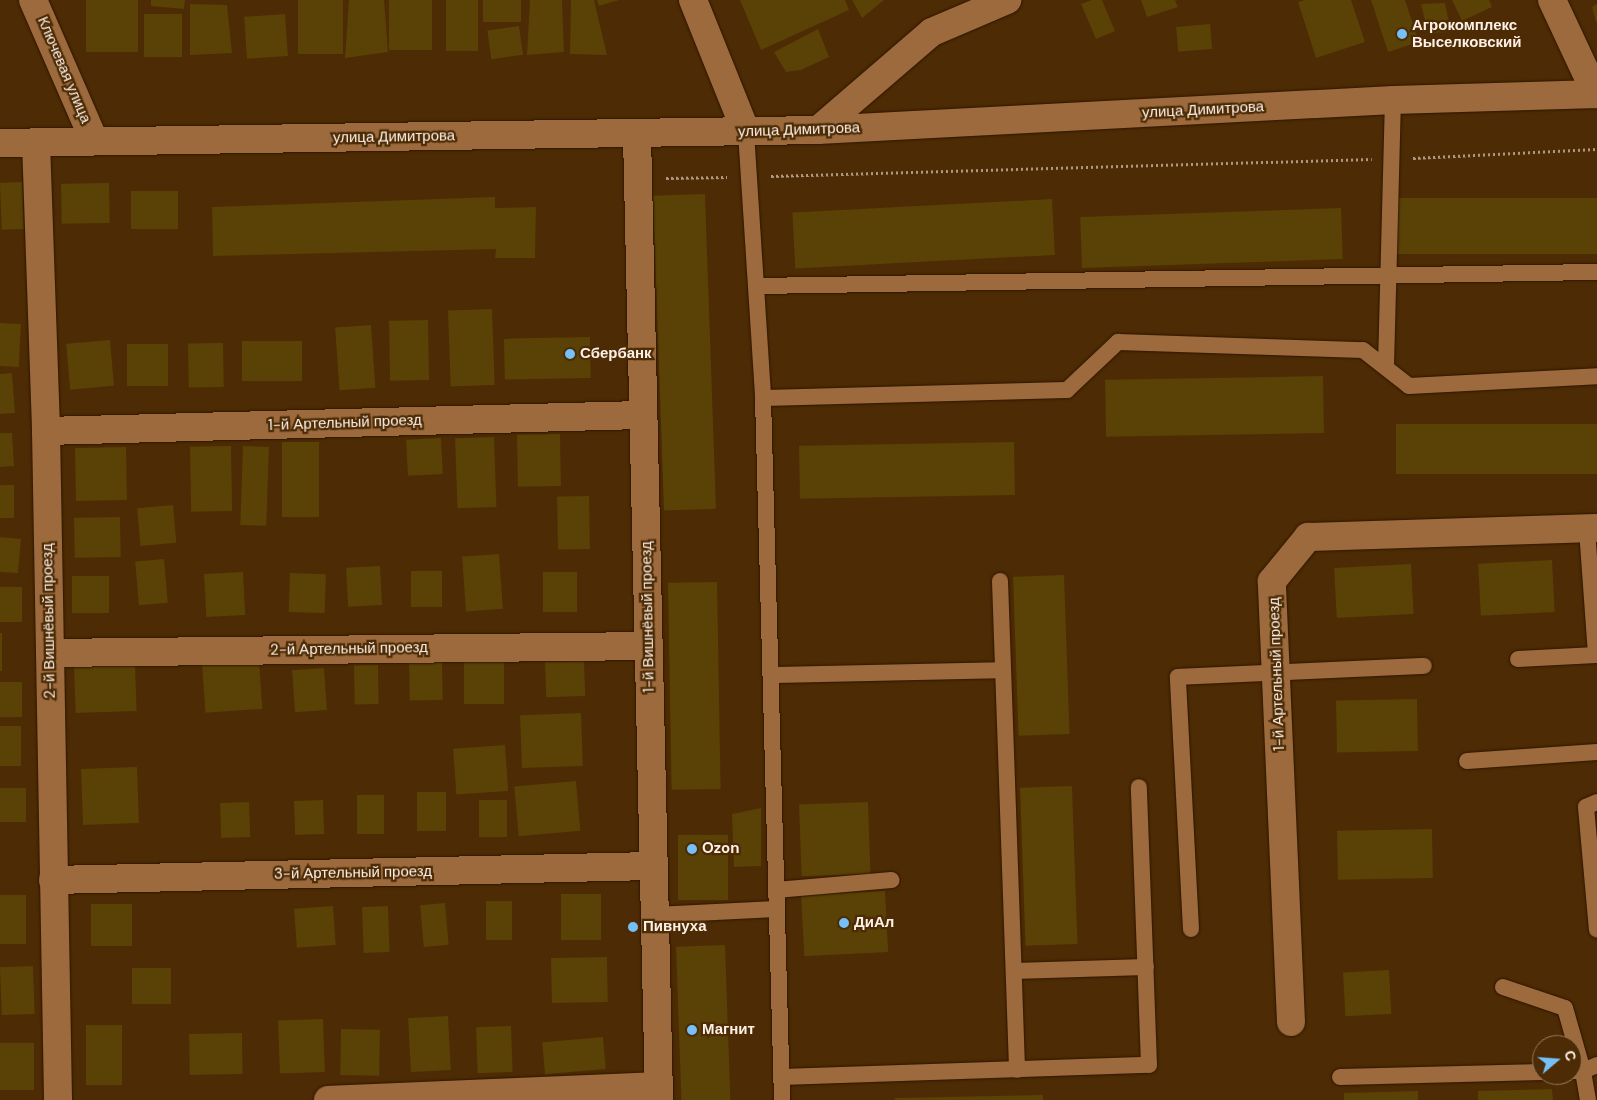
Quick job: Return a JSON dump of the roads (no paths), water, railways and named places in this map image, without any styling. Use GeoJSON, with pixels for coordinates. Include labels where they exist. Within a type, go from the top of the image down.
{"type":"FeatureCollection","features":[{"type":"Feature","properties":{"kind":"street","name":"Ключевая улица"},"geometry":{"type":"LineString","coordinates":[[33,0],[94,140]]}},
{"type":"Feature","properties":{"kind":"street"},"geometry":{"type":"LineString","coordinates":[[693,0],[746,132]]}},
{"type":"Feature","properties":{"kind":"street"},"geometry":{"type":"LineString","coordinates":[[818,130],[932,32],[1007,0]]}},
{"type":"Feature","properties":{"kind":"street"},"geometry":{"type":"LineString","coordinates":[[1552,0],[1597,94]]}},
{"type":"Feature","properties":{"kind":"street","name":"улица Димитрова"},"geometry":{"type":"LineString","coordinates":[[0,143],[94,140],[637,135],[818,130],[1393,100],[1597,94]]}},
{"type":"Feature","properties":{"kind":"street","name":"1-й Вишнёвый проезд"},"geometry":{"type":"LineString","coordinates":[[637,135],[658,1093]]}},
{"type":"Feature","properties":{"kind":"street","name":"2-й Вишнёвый проезд"},"geometry":{"type":"LineString","coordinates":[[36,142],[46,431],[58,1100]]}},
{"type":"Feature","properties":{"kind":"street","name":"1-й Артельный проезд"},"geometry":{"type":"LineString","coordinates":[[46,431],[643,415]]}},
{"type":"Feature","properties":{"kind":"street","name":"1-й Артельный проезд"},"geometry":{"type":"LineString","coordinates":[[1291,1022],[1272,581],[1308,537],[1592,528]]}},
{"type":"Feature","properties":{"kind":"street","name":"2-й Артельный проезд"},"geometry":{"type":"LineString","coordinates":[[50,653],[648,646]]}},
{"type":"Feature","properties":{"kind":"street","name":"3-й Артельный проезд"},"geometry":{"type":"LineString","coordinates":[[53,880],[653,866]]}},
{"type":"Feature","properties":{"kind":"street"},"geometry":{"type":"LineString","coordinates":[[328,1100],[658,1093]]}},
{"type":"Feature","properties":{"kind":"lane"},"geometry":{"type":"LineString","coordinates":[[1386,366],[1393,100]]}},
{"type":"Feature","properties":{"kind":"lane"},"geometry":{"type":"LineString","coordinates":[[746,132],[758,286],[763,398],[782,1100]]}},
{"type":"Feature","properties":{"kind":"lane"},"geometry":{"type":"LineString","coordinates":[[758,286],[1597,272]]}},
{"type":"Feature","properties":{"kind":"lane"},"geometry":{"type":"LineString","coordinates":[[763,398],[1067,390],[1118,342],[1363,350],[1386,366],[1408,386],[1597,376]]}},
{"type":"Feature","properties":{"kind":"lane"},"geometry":{"type":"LineString","coordinates":[[1518,659],[1597,656],[1592,528]]}},
{"type":"Feature","properties":{"kind":"lane"},"geometry":{"type":"LineString","coordinates":[[1000,581],[1017,1070]]}},
{"type":"Feature","properties":{"kind":"lane"},"geometry":{"type":"LineString","coordinates":[[1191,930],[1178,677],[1424,666]]}},
{"type":"Feature","properties":{"kind":"lane"},"geometry":{"type":"LineString","coordinates":[[771,675],[1003,670]]}},
{"type":"Feature","properties":{"kind":"lane"},"geometry":{"type":"LineString","coordinates":[[1467,761],[1597,752]]}},
{"type":"Feature","properties":{"kind":"lane"},"geometry":{"type":"LineString","coordinates":[[781,1077],[1149,1065],[1139,787]]}},
{"type":"Feature","properties":{"kind":"lane"},"geometry":{"type":"LineString","coordinates":[[1597,802],[1586,807],[1594,930],[1597,930]]}},
{"type":"Feature","properties":{"kind":"lane"},"geometry":{"type":"LineString","coordinates":[[776,890],[892,880]]}},
{"type":"Feature","properties":{"kind":"lane"},"geometry":{"type":"LineString","coordinates":[[655,915],[776,910]]}},
{"type":"Feature","properties":{"kind":"lane"},"geometry":{"type":"LineString","coordinates":[[1014,971],[1146,967]]}},
{"type":"Feature","properties":{"kind":"lane"},"geometry":{"type":"LineString","coordinates":[[1502,987],[1565,1008],[1584,1069],[1588,1100]]}},
{"type":"Feature","properties":{"kind":"lane"},"geometry":{"type":"LineString","coordinates":[[1340,1077],[1532,1072]]}},
{"type":"Feature","properties":{"kind":"place","name":"Агрокомплекс Выселковский"},"geometry":{"type":"Point","coordinates":[1402,34]}},
{"type":"Feature","properties":{"kind":"place","name":"Сбербанк"},"geometry":{"type":"Point","coordinates":[570,354]}},
{"type":"Feature","properties":{"kind":"place","name":"Ozon"},"geometry":{"type":"Point","coordinates":[692,849]}},
{"type":"Feature","properties":{"kind":"place","name":"ДиАл"},"geometry":{"type":"Point","coordinates":[844,923]}},
{"type":"Feature","properties":{"kind":"place","name":"Пивнуха"},"geometry":{"type":"Point","coordinates":[633,927]}},
{"type":"Feature","properties":{"kind":"place","name":"Магнит"},"geometry":{"type":"Point","coordinates":[692,1030]}}]}
